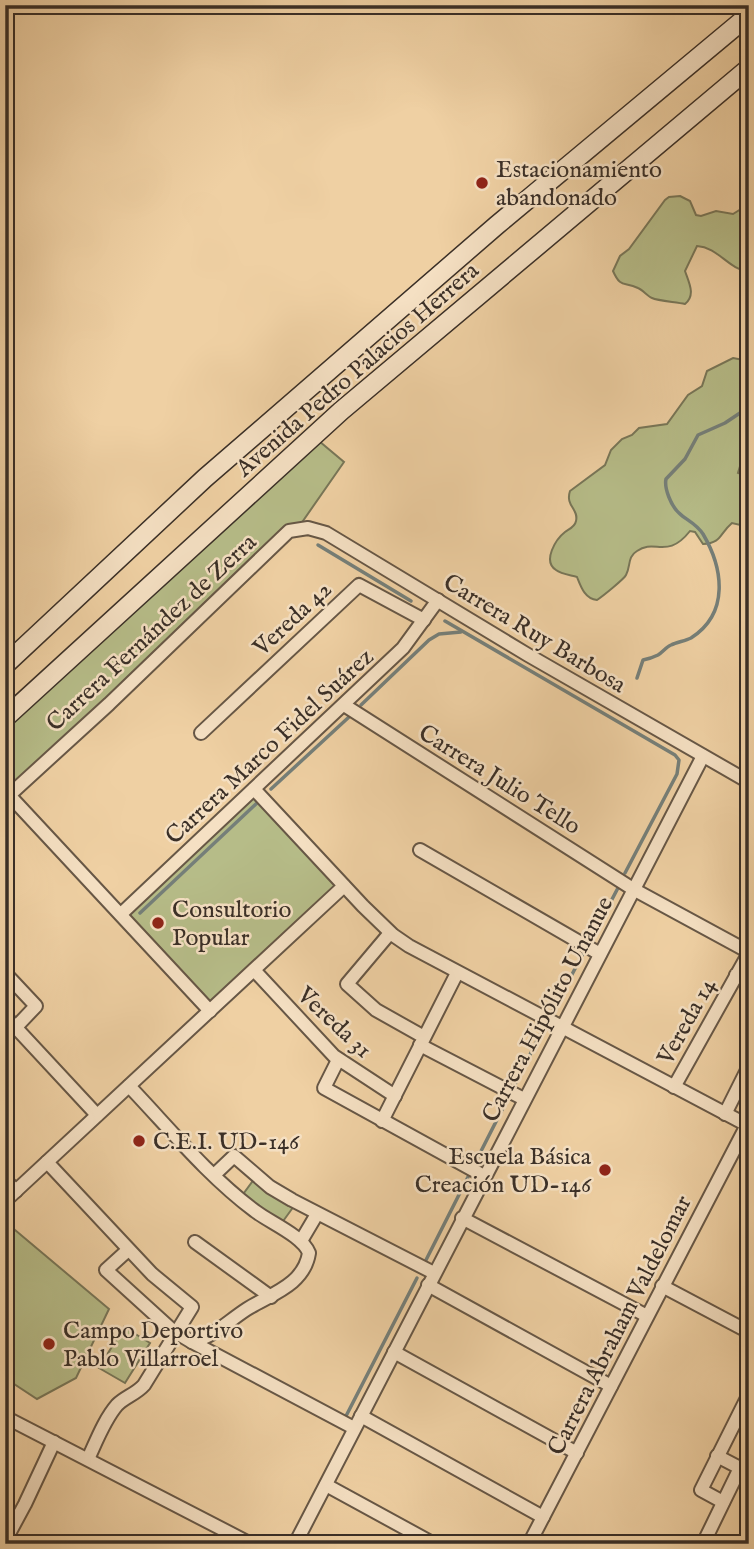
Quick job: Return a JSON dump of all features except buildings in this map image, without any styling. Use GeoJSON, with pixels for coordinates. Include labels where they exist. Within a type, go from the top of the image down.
{"type":"FeatureCollection","features":[{"type":"Feature","properties":{"kind":"main road","name":"Avenida Pedro Palacios Herrera"},"geometry":{"type":"LineString","coordinates":[[5,665],[205,478],[497,225],[749,15]]}},
{"type":"Feature","properties":{"kind":"main road","name":"Avenida Pedro Palacios Herrera"},"geometry":{"type":"LineString","coordinates":[[5,718],[341,411],[749,68]]}},
{"type":"Feature","properties":{"kind":"street","name":"Carrera Ruy Barbosa"},"geometry":{"type":"LineString","coordinates":[[298,528],[316,528],[326,533],[528,655],[749,782]]}},
{"type":"Feature","properties":{"kind":"street","name":"Carrera Fernández de Zerra"},"geometry":{"type":"LineString","coordinates":[[7,797],[117,696],[278,541],[289,531],[298,528]]}},
{"type":"Feature","properties":{"kind":"street","name":"Vereda 42"},"geometry":{"type":"LineString","coordinates":[[201,733],[359,585],[425,620]]}},
{"type":"Feature","properties":{"kind":"street","name":"Carrera Marco Fidel Suárez"},"geometry":{"type":"LineString","coordinates":[[121,914],[403,648],[438,600]]}},
{"type":"Feature","properties":{"kind":"street","name":"Carrera Julio Tello"},"geometry":{"type":"LineString","coordinates":[[344,705],[633,889],[749,952]]}},
{"type":"Feature","properties":{"kind":"street","name":"Carrera Hipólito Unanue"},"geometry":{"type":"LineString","coordinates":[[295,1544],[484,1176],[516,1095],[561,1028],[591,949],[633,889],[703,756]]}},
{"type":"Feature","properties":{"kind":"street"},"geometry":{"type":"LineString","coordinates":[[254,789],[390,933],[409,946],[748,1126]]}},
{"type":"Feature","properties":{"kind":"street"},"geometry":{"type":"LineString","coordinates":[[7,797],[121,914],[210,1011]]}},
{"type":"Feature","properties":{"kind":"street"},"geometry":{"type":"LineString","coordinates":[[420,850],[591,949]]}},
{"type":"Feature","properties":{"kind":"street"},"geometry":{"type":"LineString","coordinates":[[5,1201],[344,886]]}},
{"type":"Feature","properties":{"kind":"street"},"geometry":{"type":"LineString","coordinates":[[390,933],[347,984],[376,1010],[422,1041],[516,1095]]}},
{"type":"Feature","properties":{"kind":"street","name":"Vereda 14"},"geometry":{"type":"LineString","coordinates":[[674,1087],[749,952]]}},
{"type":"Feature","properties":{"kind":"street","name":"Vereda 31"},"geometry":{"type":"LineString","coordinates":[[254,970],[338,1060],[395,1096]]}},
{"type":"Feature","properties":{"kind":"street"},"geometry":{"type":"LineString","coordinates":[[5,973],[36,1006],[16,1027]]}},
{"type":"Feature","properties":{"kind":"street"},"geometry":{"type":"LineString","coordinates":[[382,1121],[457,973]]}},
{"type":"Feature","properties":{"kind":"street"},"geometry":{"type":"LineString","coordinates":[[736,975],[749,982]]}},
{"type":"Feature","properties":{"kind":"street"},"geometry":{"type":"LineString","coordinates":[[5,1016],[97,1115]]}},
{"type":"Feature","properties":{"kind":"street"},"geometry":{"type":"LineString","coordinates":[[338,1060],[324,1088],[484,1176]]}},
{"type":"Feature","properties":{"kind":"street"},"geometry":{"type":"LineString","coordinates":[[725,1114],[749,1066]]}},
{"type":"Feature","properties":{"kind":"street"},"geometry":{"type":"LineString","coordinates":[[129,1086],[214,1175],[256,1212],[301,1241],[309,1253],[303,1272],[292,1282],[244,1311],[213,1335],[191,1342]]}},
{"type":"Feature","properties":{"kind":"street","name":"Carrera Abraham Valdelomar"},"geometry":{"type":"LineString","coordinates":[[532,1543],[662,1286],[748,1126]]}},
{"type":"Feature","properties":{"kind":"street"},"geometry":{"type":"LineString","coordinates":[[214,1175],[234,1156],[270,1187],[611,1386]]}},
{"type":"Feature","properties":{"kind":"street"},"geometry":{"type":"LineString","coordinates":[[47,1162],[128,1250],[191,1307],[139,1392],[118,1405],[109,1417],[88,1459]]}},
{"type":"Feature","properties":{"kind":"street"},"geometry":{"type":"LineString","coordinates":[[5,1180],[16,1191]]}},
{"type":"Feature","properties":{"kind":"street"},"geometry":{"type":"LineString","coordinates":[[301,1241],[317,1214]]}},
{"type":"Feature","properties":{"kind":"street"},"geometry":{"type":"LineString","coordinates":[[463,1218],[647,1316]]}},
{"type":"Feature","properties":{"kind":"street"},"geometry":{"type":"LineString","coordinates":[[195,1242],[271,1297]]}},
{"type":"Feature","properties":{"kind":"street"},"geometry":{"type":"LineString","coordinates":[[128,1250],[106,1270],[175,1332],[543,1517]]}},
{"type":"Feature","properties":{"kind":"street"},"geometry":{"type":"LineString","coordinates":[[662,1286],[749,1332]]}},
{"type":"Feature","properties":{"kind":"street"},"geometry":{"type":"LineString","coordinates":[[394,1352],[577,1453]]}},
{"type":"Feature","properties":{"kind":"street"},"geometry":{"type":"LineString","coordinates":[[723,1502],[701,1489],[749,1394]]}},
{"type":"Feature","properties":{"kind":"street"},"geometry":{"type":"LineString","coordinates":[[5,1417],[251,1544]]}},
{"type":"Feature","properties":{"kind":"street"},"geometry":{"type":"LineString","coordinates":[[5,1541],[54,1442]]}},
{"type":"Feature","properties":{"kind":"street"},"geometry":{"type":"LineString","coordinates":[[702,1544],[740,1468],[717,1456]]}},
{"type":"Feature","properties":{"kind":"street"},"geometry":{"type":"LineString","coordinates":[[326,1485],[434,1544]]}},
{"type":"Feature","properties":{"kind":"green space"},"geometry":{"type":"Polygon","coordinates":[[[680,196],[690,201],[696,215],[701,216],[716,211],[733,214],[749,204],[749,272],[735,267],[711,250],[697,246],[685,271],[691,293],[685,304],[652,298],[638,288],[621,282],[613,271],[620,256],[629,249],[665,200],[680,196]]]}},
{"type":"Feature","properties":{"kind":"green space"},"geometry":{"type":"Polygon","coordinates":[[[733,358],[749,361],[749,459],[741,463],[738,473],[749,477],[749,527],[732,523],[717,540],[703,544],[695,532],[690,531],[675,545],[650,546],[637,551],[630,559],[626,575],[621,580],[597,600],[589,597],[577,577],[558,571],[550,561],[561,535],[576,521],[576,513],[569,500],[570,491],[605,465],[611,450],[622,439],[639,428],[667,424],[688,395],[702,386],[707,371],[733,358]]]}},
{"type":"Feature","properties":{"kind":"green space"},"geometry":{"type":"Polygon","coordinates":[[[313,436],[344,462],[298,528],[5,799],[5,718],[313,436]]]}},
{"type":"Feature","properties":{"kind":"green space"},"geometry":{"type":"Polygon","coordinates":[[[254,789],[344,886],[210,1011],[121,914],[254,789]]]}},
{"type":"Feature","properties":{"kind":"green space"},"geometry":{"type":"Polygon","coordinates":[[[255,1178],[294,1206],[281,1224],[241,1197],[255,1178]]]}},
{"type":"Feature","properties":{"kind":"green space","name":"Campo Deportivo Pablo Villarroel"},"geometry":{"type":"Polygon","coordinates":[[[15,1230],[109,1309],[76,1378],[37,1399],[5,1378],[5,1236],[15,1230]]]}},
{"type":"Feature","properties":{"kind":"green space"},"geometry":{"type":"Polygon","coordinates":[[[124,1327],[150,1343],[125,1383],[99,1368],[124,1327]]]}},
{"type":"Feature","properties":{"kind":"waterway"},"geometry":{"type":"LineString","coordinates":[[637,678],[643,660],[691,638],[704,628],[717,603],[718,575],[710,547],[700,530],[673,506],[667,492],[666,479],[685,459],[698,435],[725,423],[749,407]]}},
{"type":"Feature","properties":{"kind":"waterway"},"geometry":{"type":"LineString","coordinates":[[318,545],[411,601]]}},
{"type":"Feature","properties":{"kind":"waterway"},"geometry":{"type":"LineString","coordinates":[[445,621],[675,755],[679,760],[677,774],[625,873]]}},
{"type":"Feature","properties":{"kind":"waterway"},"geometry":{"type":"LineString","coordinates":[[361,705],[429,640],[439,634],[461,632]]}},
{"type":"Feature","properties":{"kind":"waterway"},"geometry":{"type":"LineString","coordinates":[[271,789],[349,717]]}},
{"type":"Feature","properties":{"kind":"waterway"},"geometry":{"type":"LineString","coordinates":[[140,913],[257,803]]}},
{"type":"Feature","properties":{"kind":"waterway"},"geometry":{"type":"LineString","coordinates":[[589,943],[619,886]]}},
{"type":"Feature","properties":{"kind":"waterway"},"geometry":{"type":"LineString","coordinates":[[553,1010],[585,950]]}},
{"type":"Feature","properties":{"kind":"waterway"},"geometry":{"type":"LineString","coordinates":[[476,1161],[541,1033]]}},
{"type":"Feature","properties":{"kind":"waterway"},"geometry":{"type":"LineString","coordinates":[[426,1260],[469,1175]]}},
{"type":"Feature","properties":{"kind":"waterway"},"geometry":{"type":"LineString","coordinates":[[346,1416],[417,1278]]}},
{"type":"Feature","properties":{"kind":"place","name":"Estacionamiento abandonado"},"geometry":{"type":"Point","coordinates":[482,183]}},
{"type":"Feature","properties":{"kind":"place","name":"Consultorio Popular"},"geometry":{"type":"Point","coordinates":[158,923]}},
{"type":"Feature","properties":{"kind":"place","name":"C.E.I. UD-146"},"geometry":{"type":"Point","coordinates":[139,1141]}},
{"type":"Feature","properties":{"kind":"place","name":"Escuela Básica Creación UD-146"},"geometry":{"type":"Point","coordinates":[605,1170]}},
{"type":"Feature","properties":{"kind":"place","name":"Campo Deportivo Pablo Villarroel"},"geometry":{"type":"Point","coordinates":[49,1344]}}]}
